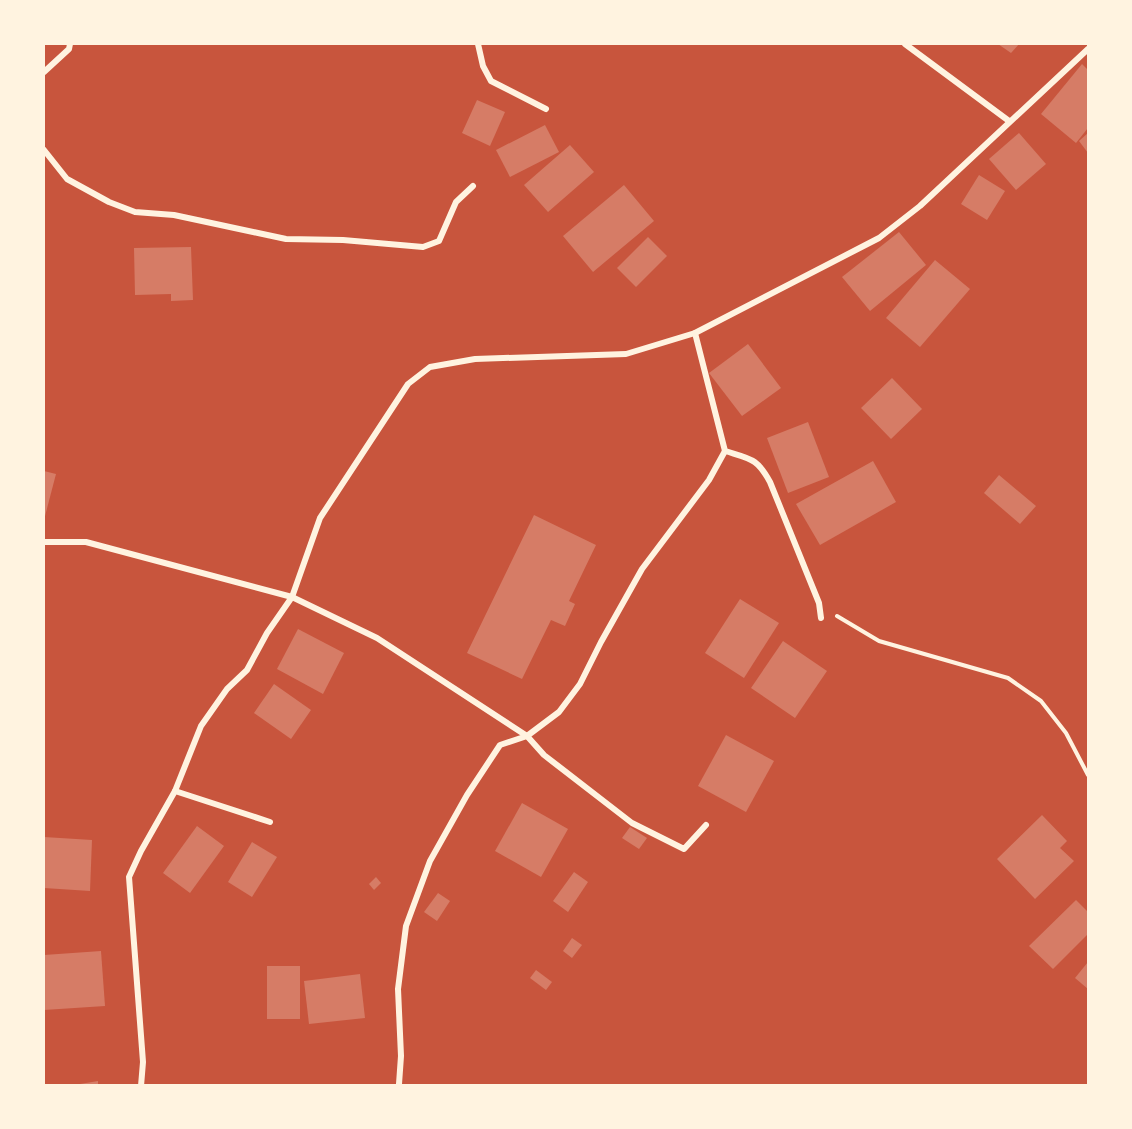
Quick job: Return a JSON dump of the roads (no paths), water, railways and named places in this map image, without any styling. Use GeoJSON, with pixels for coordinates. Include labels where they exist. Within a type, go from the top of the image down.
{"type":"FeatureCollection","features":[{"type":"Feature","properties":{"kind":"street"},"geometry":{"type":"LineString","coordinates":[[44,72],[69,49],[70,44]]}},
{"type":"Feature","properties":{"kind":"street"},"geometry":{"type":"LineString","coordinates":[[478,44],[483,66],[491,81],[546,110]]}},
{"type":"Feature","properties":{"kind":"street"},"geometry":{"type":"LineString","coordinates":[[905,44],[1009,121]]}},
{"type":"Feature","properties":{"kind":"street"},"geometry":{"type":"LineString","coordinates":[[141,1086],[143,1062],[129,877],[175,791],[201,726],[227,689],[247,670],[267,633],[292,597],[320,518],[408,384],[430,367],[475,359],[626,354],[695,333],[879,238],[920,206],[1089,49]]}},
{"type":"Feature","properties":{"kind":"street"},"geometry":{"type":"LineString","coordinates":[[44,150],[67,179],[109,202],[135,212],[174,215],[286,239],[344,240],[423,248],[439,241],[456,202],[474,186]]}},
{"type":"Feature","properties":{"kind":"street"},"geometry":{"type":"LineString","coordinates":[[399,1084],[401,1056],[398,989],[406,926],[430,861],[467,795],[500,745],[527,736],[559,712],[580,684],[642,569],[709,480],[725,451],[695,333]]}},
{"type":"Feature","properties":{"kind":"street"},"geometry":{"type":"LineString","coordinates":[[725,451],[750,458],[761,465],[819,603],[821,618]]}},
{"type":"Feature","properties":{"kind":"street"},"geometry":{"type":"LineString","coordinates":[[44,542],[86,542],[292,597],[376,638],[527,736],[544,755],[632,823],[684,849],[706,825]]}},
{"type":"Feature","properties":{"kind":"street"},"geometry":{"type":"LineString","coordinates":[[175,791],[270,822]]}}]}
